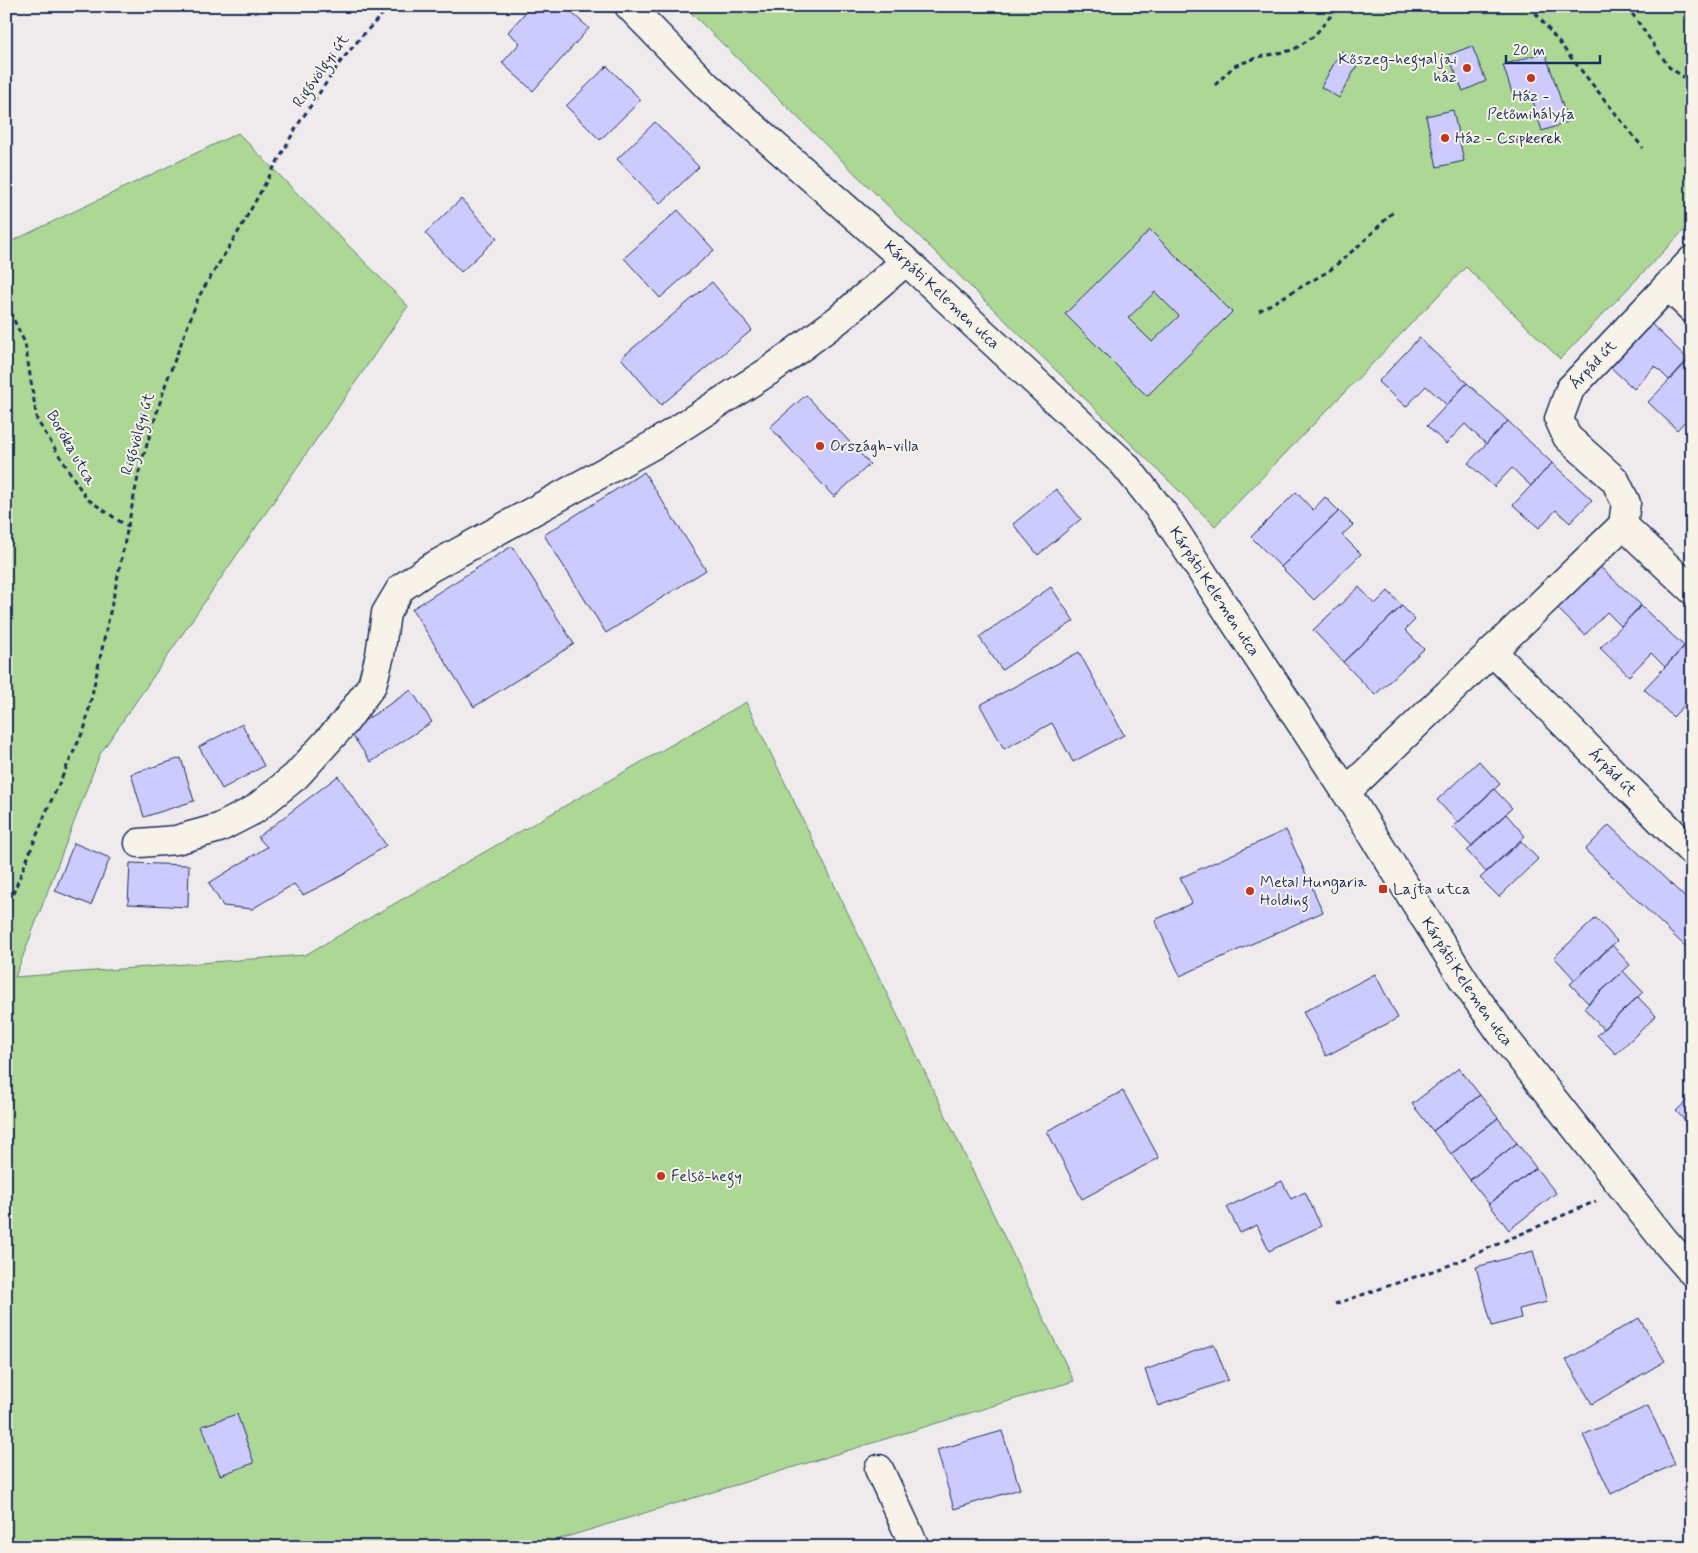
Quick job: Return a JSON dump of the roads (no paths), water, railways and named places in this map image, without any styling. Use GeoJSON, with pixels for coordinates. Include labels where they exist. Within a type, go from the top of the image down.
{"type":"FeatureCollection","features":[{"type":"Feature","properties":{"kind":"street","name":"Kárpáti Kelemen utca"},"geometry":{"type":"LineString","coordinates":[[629,6],[708,88],[906,262],[1124,464],[1166,517],[1346,792],[1467,985],[1501,1033],[1692,1272]]}},
{"type":"Feature","properties":{"kind":"street","name":"Árpád út"},"geometry":{"type":"LineString","coordinates":[[1623,525],[1626,503],[1615,480],[1568,437],[1559,419],[1570,388],[1692,260]]}},
{"type":"Feature","properties":{"kind":"street"},"geometry":{"type":"LineString","coordinates":[[138,844],[176,840],[219,828],[254,810],[296,776],[345,722],[372,685],[380,655],[386,613],[401,588],[430,568],[653,445],[769,371],[839,319],[906,262]]}},
{"type":"Feature","properties":{"kind":"street"},"geometry":{"type":"LineString","coordinates":[[1668,286],[1692,309]]}},
{"type":"Feature","properties":{"kind":"street"},"geometry":{"type":"LineString","coordinates":[[1346,792],[1623,525],[1692,590]]}},
{"type":"Feature","properties":{"kind":"street","name":"Árpád út"},"geometry":{"type":"LineString","coordinates":[[1492,651],[1692,852]]}},
{"type":"Feature","properties":{"kind":"street"},"geometry":{"type":"LineString","coordinates":[[879,1469],[915,1547]]}},
{"type":"Feature","properties":{"kind":"place","name":"Kőszeg-hegyaljai ház"},"geometry":{"type":"Point","coordinates":[1467,68]}},
{"type":"Feature","properties":{"kind":"place","name":"Ház - Petőmihályfa"},"geometry":{"type":"Point","coordinates":[1531,78]}},
{"type":"Feature","properties":{"kind":"place","name":"Ház - Csipkerek"},"geometry":{"type":"Point","coordinates":[1445,138]}},
{"type":"Feature","properties":{"kind":"place","name":"Országh-villa"},"geometry":{"type":"Point","coordinates":[820,446]}},
{"type":"Feature","properties":{"kind":"place","name":"Lajta utca"},"geometry":{"type":"Point","coordinates":[1383,889]}},
{"type":"Feature","properties":{"kind":"place","name":"Metal Hungaria Holding"},"geometry":{"type":"Point","coordinates":[1250,891]}},
{"type":"Feature","properties":{"kind":"place","name":"Felső-hegy"},"geometry":{"type":"Point","coordinates":[661,1176]}}]}
